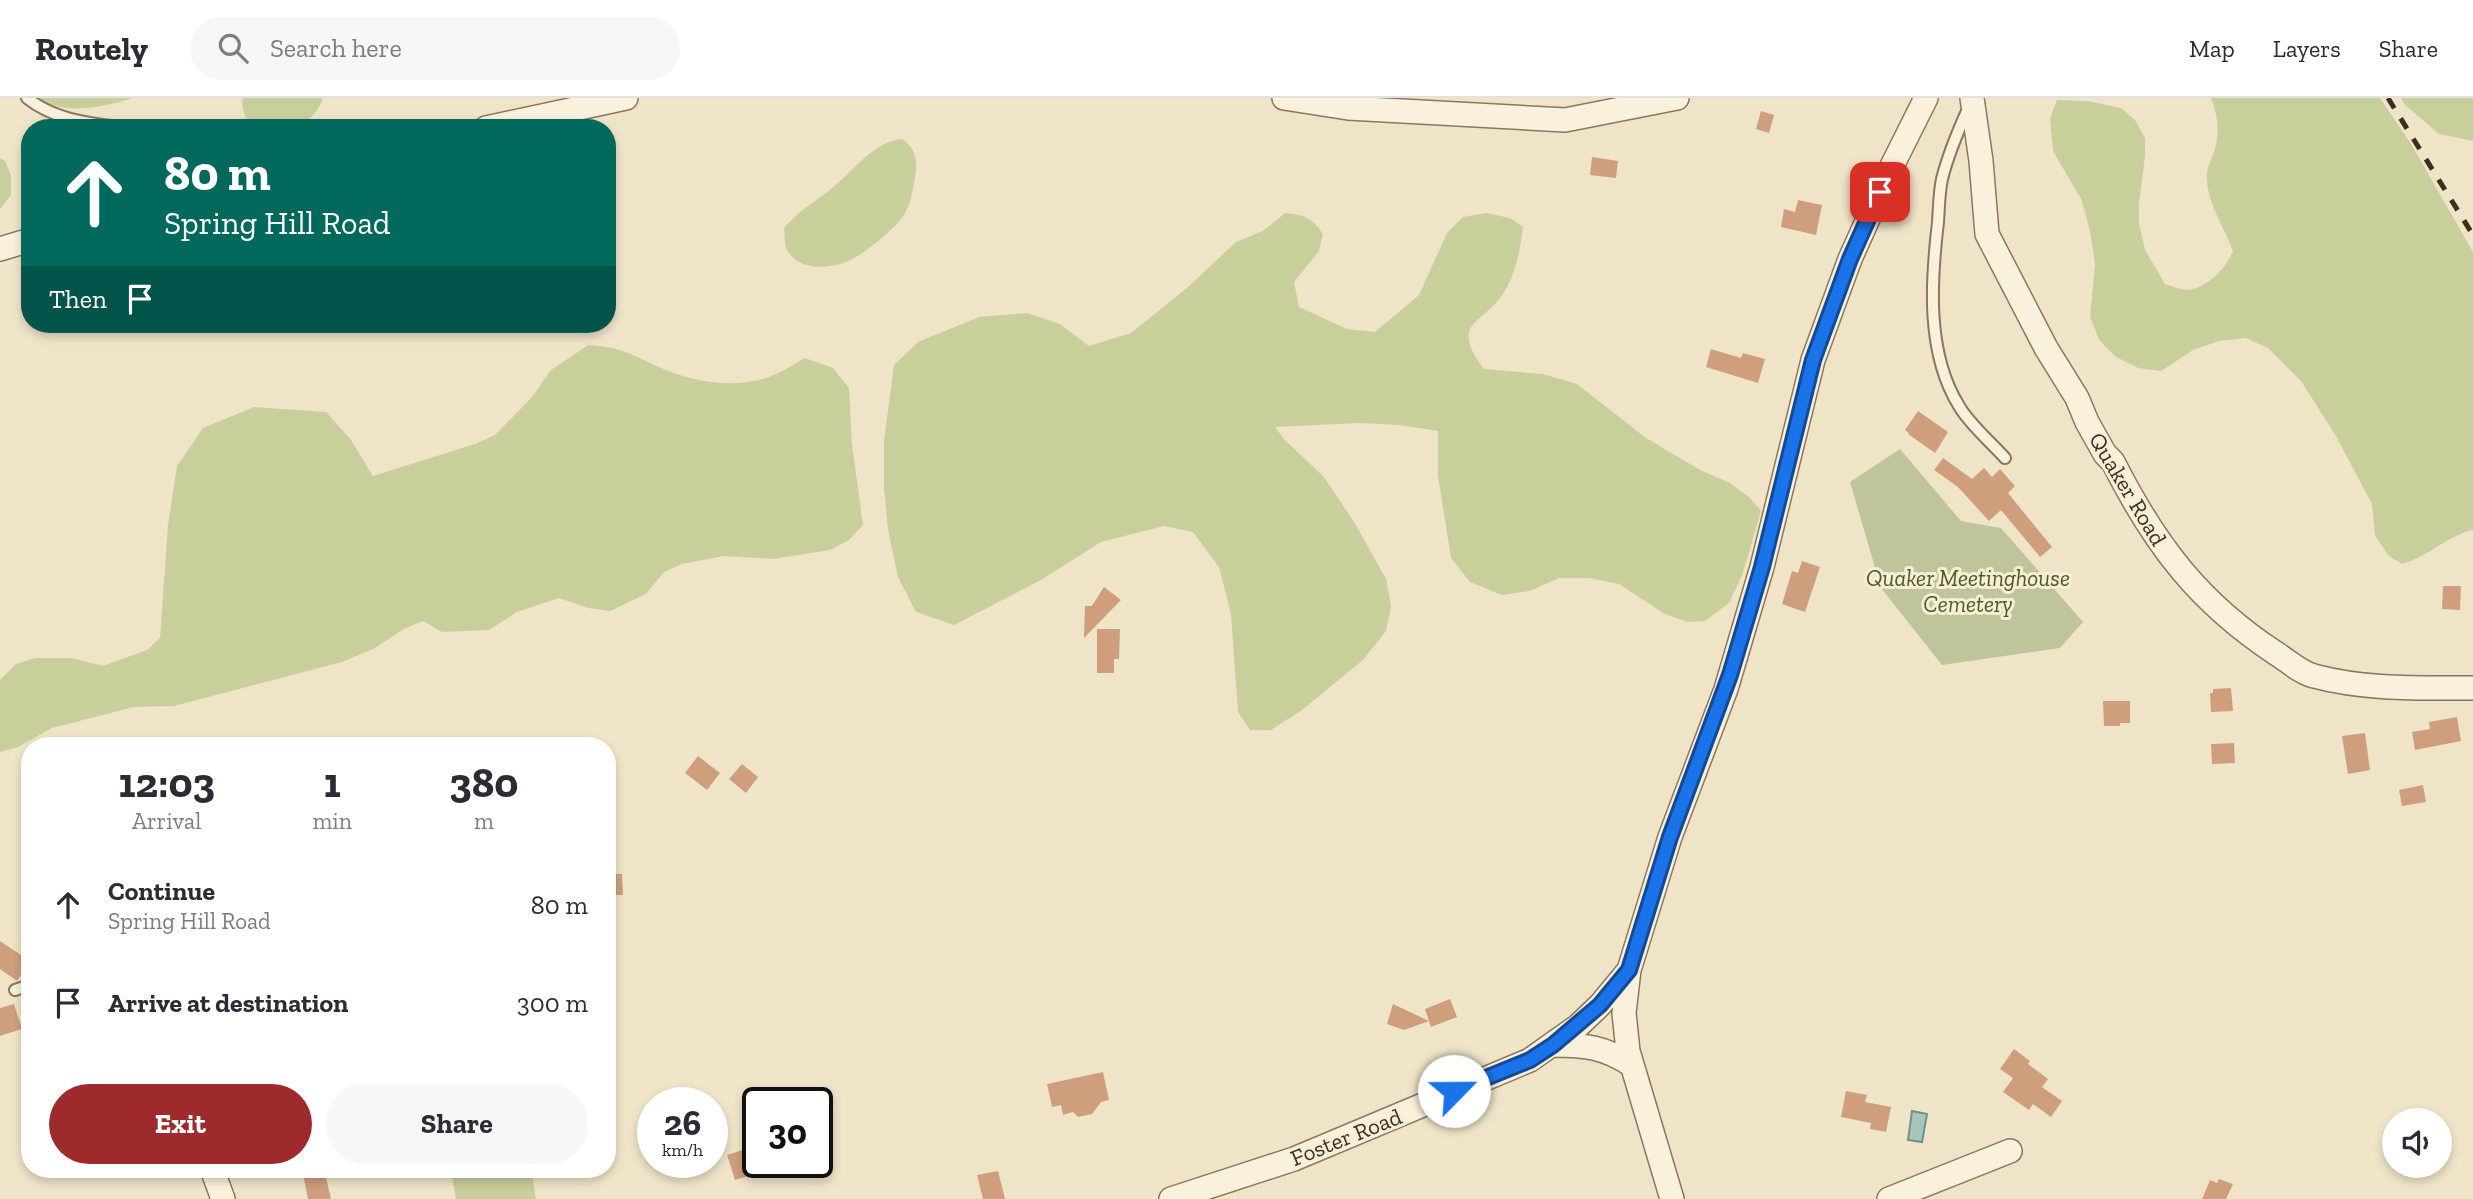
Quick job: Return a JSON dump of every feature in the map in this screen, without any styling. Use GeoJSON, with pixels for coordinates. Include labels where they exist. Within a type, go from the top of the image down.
{"type":"FeatureCollection","features":[{"type":"Feature","properties":{"kind":"street"},"geometry":{"type":"LineString","coordinates":[[528,119],[626,98]]}},
{"type":"Feature","properties":{"kind":"street"},"geometry":{"type":"LineString","coordinates":[[1284,98],[1348,108],[1564,120],[1677,98]]}},
{"type":"Feature","properties":{"kind":"street"},"geometry":{"type":"LineString","coordinates":[[1672,1199],[1632,1065],[1624,1013],[1629,970],[1670,837],[1728,680],[1762,567],[1813,360],[1850,259],[1926,98]]}},
{"type":"Feature","properties":{"kind":"street","name":"Quaker Road"},"geometry":{"type":"LineString","coordinates":[[1972,99],[1987,234],[2046,348],[2158,543],[2210,603],[2246,634],[2311,676],[2382,688],[2473,688]]}},
{"type":"Feature","properties":{"kind":"street"},"geometry":{"type":"LineString","coordinates":[[0,248],[21,242]]}},
{"type":"Feature","properties":{"kind":"street","name":"Foster Road"},"geometry":{"type":"LineString","coordinates":[[1171,1199],[1303,1156],[1530,1060],[1553,1045],[1600,1005],[1629,970]]}},
{"type":"Feature","properties":{"kind":"street"},"geometry":{"type":"LineString","coordinates":[[1553,1045],[1591,1046],[1614,1053],[1632,1065]]}},
{"type":"Feature","properties":{"kind":"street"},"geometry":{"type":"LineString","coordinates":[[1889,1199],[2010,1152]]}},
{"type":"Feature","properties":{"kind":"street"},"geometry":{"type":"LineString","coordinates":[[215,1178],[223,1199]]}},
{"type":"Feature","properties":{"kind":"lane"},"geometry":{"type":"LineString","coordinates":[[27,98],[39,107],[68,119]]}},
{"type":"Feature","properties":{"kind":"lane"},"geometry":{"type":"LineString","coordinates":[[1972,99],[1942,180],[1934,268],[1934,315],[1938,347],[1947,381],[1959,407],[2005,458]]}},
{"type":"Feature","properties":{"kind":"lane"},"geometry":{"type":"LineString","coordinates":[[15,990],[21,988]]}},
{"type":"Feature","properties":{"kind":"green space"},"geometry":{"type":"Polygon","coordinates":[[[38,98],[133,98],[97,107],[71,108],[48,104],[38,98]]]}},
{"type":"Feature","properties":{"kind":"green space"},"geometry":{"type":"Polygon","coordinates":[[[243,98],[323,98],[309,119],[249,119],[245,117],[243,98]]]}},
{"type":"Feature","properties":{"kind":"green space"},"geometry":{"type":"Polygon","coordinates":[[[2211,98],[2380,98],[2411,144],[2473,252],[2473,530],[2455,536],[2402,564],[2389,556],[2375,536],[2372,504],[2336,436],[2301,381],[2268,348],[2245,338],[2219,341],[2193,350],[2161,371],[2138,368],[2116,357],[2099,340],[2090,317],[2095,264],[2090,231],[2081,199],[2053,151],[2050,119],[2057,100],[2087,101],[2121,108],[2135,120],[2145,138],[2139,223],[2145,250],[2165,284],[2187,290],[2202,285],[2215,276],[2233,251],[2212,203],[2207,183],[2218,131],[2211,98]]]}},
{"type":"Feature","properties":{"kind":"green space"},"geometry":{"type":"Polygon","coordinates":[[[2401,98],[2473,98],[2473,141],[2439,134],[2404,104],[2401,98]]]}},
{"type":"Feature","properties":{"kind":"green space"},"geometry":{"type":"Polygon","coordinates":[[[902,139],[913,151],[916,166],[909,204],[897,224],[868,249],[846,262],[822,267],[806,265],[792,257],[786,248],[784,228],[872,152],[902,139]]]}},
{"type":"Feature","properties":{"kind":"green space"},"geometry":{"type":"Polygon","coordinates":[[[0,158],[5,161],[11,175],[11,195],[0,209],[0,158]]]}},
{"type":"Feature","properties":{"kind":"green space"},"geometry":{"type":"Polygon","coordinates":[[[1285,213],[1307,218],[1323,234],[1319,251],[1294,282],[1299,307],[1347,329],[1375,332],[1419,295],[1447,233],[1463,217],[1486,213],[1510,218],[1523,227],[1517,262],[1503,294],[1478,319],[1469,333],[1474,354],[1484,369],[1543,374],[1577,384],[1646,438],[1702,471],[1730,483],[1749,497],[1761,511],[1742,576],[1729,603],[1705,621],[1687,622],[1663,613],[1619,584],[1589,578],[1559,578],[1530,591],[1502,595],[1470,582],[1451,558],[1438,476],[1438,431],[1359,423],[1275,427],[1324,477],[1356,525],[1386,579],[1391,606],[1386,631],[1363,660],[1302,710],[1271,730],[1250,730],[1238,712],[1231,614],[1219,567],[1193,532],[1164,526],[1101,542],[1041,580],[954,625],[916,612],[898,577],[888,530],[884,488],[884,440],[894,365],[918,342],[979,317],[1027,313],[1060,324],[1089,346],[1131,333],[1188,287],[1236,242],[1263,231],[1285,213]]]}},
{"type":"Feature","properties":{"kind":"green space"},"geometry":{"type":"Polygon","coordinates":[[[588,345],[617,349],[685,377],[715,382],[744,383],[758,380],[805,358],[833,368],[849,388],[852,444],[863,525],[849,540],[830,550],[773,559],[724,556],[682,564],[664,572],[646,594],[610,611],[588,608],[559,598],[517,612],[489,630],[442,632],[423,621],[404,629],[373,649],[342,662],[174,706],[134,707],[52,728],[36,737],[21,737],[21,745],[0,752],[0,680],[16,664],[35,658],[72,658],[103,666],[147,650],[160,638],[168,525],[177,466],[203,428],[254,407],[326,412],[351,440],[373,476],[475,444],[495,435],[532,397],[551,370],[588,345]]]}},
{"type":"Feature","properties":{"kind":"green space","name":"Quaker Meetinghouse Cemetery"},"geometry":{"type":"Polygon","coordinates":[[[1900,449],[1961,521],[2001,528],[2083,622],[2060,648],[1942,665],[1881,588],[1850,482],[1900,449]]]}},
{"type":"Feature","properties":{"kind":"green space"},"geometry":{"type":"Polygon","coordinates":[[[452,1178],[532,1178],[536,1199],[456,1199],[452,1178]]]}},
{"type":"Feature","properties":{"kind":"water"},"geometry":{"type":"Polygon","coordinates":[[[1912,1111],[1927,1114],[1922,1142],[1908,1140],[1912,1111]]]}},
{"type":"Feature","properties":{"kind":"building"},"geometry":{"type":"Polygon","coordinates":[[[1761,111],[1774,115],[1769,133],[1756,129],[1761,111]]]}},
{"type":"Feature","properties":{"kind":"building"},"geometry":{"type":"Polygon","coordinates":[[[1592,157],[1618,161],[1616,178],[1590,175],[1592,157]]]}},
{"type":"Feature","properties":{"kind":"building"},"geometry":{"type":"Polygon","coordinates":[[[1798,200],[1822,205],[1816,235],[1781,227],[1784,209],[1795,212],[1798,200]]]}},
{"type":"Feature","properties":{"kind":"building"},"geometry":{"type":"Polygon","coordinates":[[[1711,349],[1741,358],[1743,353],[1765,359],[1758,383],[1706,367],[1711,349]]]}},
{"type":"Feature","properties":{"kind":"building"},"geometry":{"type":"Polygon","coordinates":[[[1918,411],[1948,432],[1935,453],[1905,430],[1918,411]]]}},
{"type":"Feature","properties":{"kind":"building"},"geometry":{"type":"Polygon","coordinates":[[[1943,458],[1972,479],[1984,468],[1992,477],[2000,469],[2015,486],[2008,493],[2052,547],[2040,557],[2001,510],[1989,521],[1958,487],[1934,470],[1943,458]]]}},
{"type":"Feature","properties":{"kind":"building"},"geometry":{"type":"Polygon","coordinates":[[[1802,561],[1820,567],[1805,612],[1782,604],[1792,571],[1798,573],[1802,561]]]}},
{"type":"Feature","properties":{"kind":"building"},"geometry":{"type":"Polygon","coordinates":[[[2443,586],[2461,586],[2460,610],[2442,609],[2443,586]]]}},
{"type":"Feature","properties":{"kind":"building"},"geometry":{"type":"Polygon","coordinates":[[[1104,587],[1121,600],[1084,638],[1085,606],[1092,606],[1104,587]]]}},
{"type":"Feature","properties":{"kind":"building"},"geometry":{"type":"Polygon","coordinates":[[[1097,629],[1120,629],[1119,659],[1114,659],[1114,673],[1097,673],[1097,629]]]}},
{"type":"Feature","properties":{"kind":"building"},"geometry":{"type":"Polygon","coordinates":[[[2231,688],[2233,711],[2211,712],[2210,693],[2213,693],[2213,689],[2231,688]]]}},
{"type":"Feature","properties":{"kind":"building"},"geometry":{"type":"Polygon","coordinates":[[[2103,701],[2130,701],[2130,723],[2104,726],[2103,701]]]}},
{"type":"Feature","properties":{"kind":"building"},"geometry":{"type":"Polygon","coordinates":[[[2457,717],[2461,741],[2415,750],[2412,732],[2430,729],[2429,722],[2457,717]]]}},
{"type":"Feature","properties":{"kind":"building"},"geometry":{"type":"Polygon","coordinates":[[[2365,733],[2370,770],[2348,774],[2342,736],[2365,733]]]}},
{"type":"Feature","properties":{"kind":"building"},"geometry":{"type":"Polygon","coordinates":[[[2234,743],[2235,763],[2212,764],[2211,744],[2234,743]]]}},
{"type":"Feature","properties":{"kind":"building"},"geometry":{"type":"Polygon","coordinates":[[[698,756],[720,773],[707,790],[685,773],[698,756]]]}},
{"type":"Feature","properties":{"kind":"building"},"geometry":{"type":"Polygon","coordinates":[[[742,764],[758,777],[746,793],[729,779],[742,764]]]}},
{"type":"Feature","properties":{"kind":"building"},"geometry":{"type":"Polygon","coordinates":[[[2423,785],[2426,802],[2402,806],[2399,790],[2423,785]]]}},
{"type":"Feature","properties":{"kind":"building"},"geometry":{"type":"Polygon","coordinates":[[[616,874],[622,874],[623,895],[616,895],[616,874]]]}},
{"type":"Feature","properties":{"kind":"building"},"geometry":{"type":"Polygon","coordinates":[[[0,941],[21,955],[21,975],[17,981],[0,969],[0,941]]]}},
{"type":"Feature","properties":{"kind":"building"},"geometry":{"type":"Polygon","coordinates":[[[1450,999],[1457,1017],[1431,1027],[1425,1009],[1450,999]]]}},
{"type":"Feature","properties":{"kind":"building"},"geometry":{"type":"Polygon","coordinates":[[[14,1004],[21,1029],[0,1036],[0,1008],[14,1004]]]}},
{"type":"Feature","properties":{"kind":"building"},"geometry":{"type":"Polygon","coordinates":[[[1393,1004],[1429,1021],[1404,1030],[1387,1024],[1393,1004]]]}},
{"type":"Feature","properties":{"kind":"building"},"geometry":{"type":"Polygon","coordinates":[[[2014,1049],[2048,1079],[2042,1087],[2062,1101],[2051,1117],[2033,1104],[2029,1110],[2003,1092],[2013,1078],[2000,1069],[2014,1049]]]}},
{"type":"Feature","properties":{"kind":"building"},"geometry":{"type":"Polygon","coordinates":[[[1103,1072],[1109,1100],[1101,1102],[1092,1114],[1078,1117],[1073,1112],[1063,1115],[1061,1105],[1052,1107],[1047,1084],[1103,1072]]]}},
{"type":"Feature","properties":{"kind":"building"},"geometry":{"type":"Polygon","coordinates":[[[1846,1091],[1867,1095],[1865,1102],[1891,1107],[1886,1132],[1870,1129],[1871,1123],[1841,1117],[1846,1091]]]}},
{"type":"Feature","properties":{"kind":"building"},"geometry":{"type":"Polygon","coordinates":[[[742,1150],[742,1178],[735,1180],[728,1155],[742,1150]]]}},
{"type":"Feature","properties":{"kind":"building"},"geometry":{"type":"Polygon","coordinates":[[[998,1171],[1005,1199],[983,1199],[977,1175],[998,1171]]]}},
{"type":"Feature","properties":{"kind":"building"},"geometry":{"type":"Polygon","coordinates":[[[304,1178],[326,1178],[331,1199],[308,1199],[304,1178]]]}},
{"type":"Feature","properties":{"kind":"building"},"geometry":{"type":"Polygon","coordinates":[[[2219,1179],[2233,1184],[2226,1199],[2202,1199],[2210,1180],[2217,1183],[2219,1179]]]}},
{"type":"Feature","properties":{"kind":"railway"},"geometry":{"type":"LineString","coordinates":[[2388,98],[2473,235]]}},
{"type":"Feature","properties":{"kind":"route"},"geometry":{"type":"LineString","coordinates":[[1454,1091],[1530,1060],[1553,1045],[1600,1005],[1629,970],[1670,837],[1726,689],[1762,567],[1813,360],[1850,259],[1880,192]]}}]}
